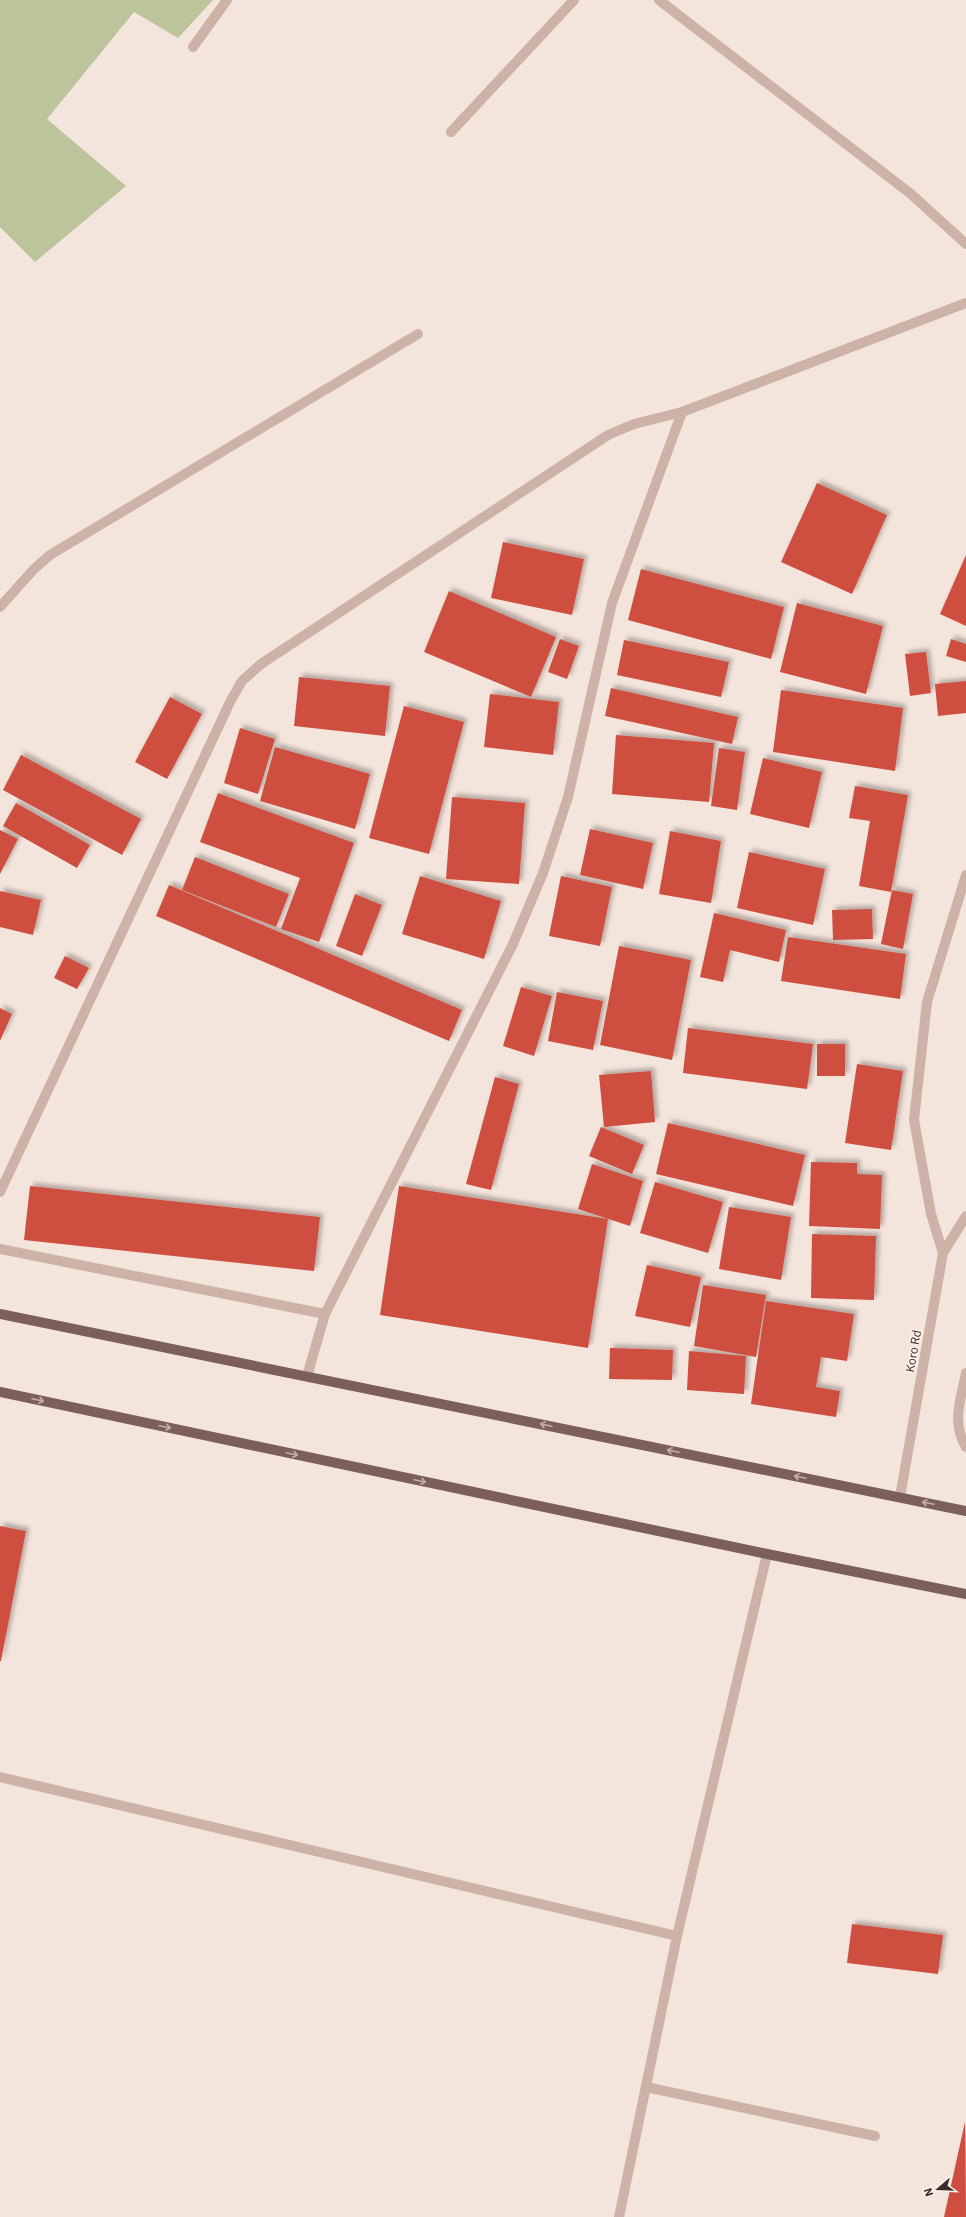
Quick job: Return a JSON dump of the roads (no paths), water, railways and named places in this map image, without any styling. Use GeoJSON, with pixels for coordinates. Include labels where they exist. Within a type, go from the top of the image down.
{"type":"FeatureCollection","features":[{"type":"Feature","properties":{"kind":"main road"},"geometry":{"type":"LineString","coordinates":[[0,1314],[966,1511]]}},
{"type":"Feature","properties":{"kind":"main road"},"geometry":{"type":"LineString","coordinates":[[0,1392],[767,1554],[966,1594]]}},
{"type":"Feature","properties":{"kind":"street"},"geometry":{"type":"LineString","coordinates":[[193,47],[227,0]]}},
{"type":"Feature","properties":{"kind":"street"},"geometry":{"type":"LineString","coordinates":[[451,132],[574,0]]}},
{"type":"Feature","properties":{"kind":"street"},"geometry":{"type":"LineString","coordinates":[[659,0],[911,194],[966,244]]}},
{"type":"Feature","properties":{"kind":"street"},"geometry":{"type":"LineString","coordinates":[[0,1192],[230,700],[242,681],[261,664],[608,435],[634,424],[682,412],[966,303]]}},
{"type":"Feature","properties":{"kind":"street"},"geometry":{"type":"LineString","coordinates":[[0,607],[34,569],[50,555],[418,334]]}},
{"type":"Feature","properties":{"kind":"street"},"geometry":{"type":"LineString","coordinates":[[307,1376],[325,1314],[513,944],[543,873],[568,797],[612,603],[682,412]]}},
{"type":"Feature","properties":{"kind":"street"},"geometry":{"type":"LineString","coordinates":[[943,1253],[932,1214],[914,1120],[927,1002],[966,875]]}},
{"type":"Feature","properties":{"kind":"street","name":"Koro Rd"},"geometry":{"type":"LineString","coordinates":[[900,1497],[943,1253],[966,1216]]}},
{"type":"Feature","properties":{"kind":"street"},"geometry":{"type":"LineString","coordinates":[[0,1249],[325,1314]]}},
{"type":"Feature","properties":{"kind":"street"},"geometry":{"type":"LineString","coordinates":[[966,1373],[957,1417],[958,1428],[966,1446]]}},
{"type":"Feature","properties":{"kind":"street"},"geometry":{"type":"LineString","coordinates":[[620,2217],[677,1936],[767,1554]]}},
{"type":"Feature","properties":{"kind":"street"},"geometry":{"type":"LineString","coordinates":[[0,1777],[677,1936]]}},
{"type":"Feature","properties":{"kind":"street"},"geometry":{"type":"LineString","coordinates":[[646,2088],[875,2136]]}}]}
